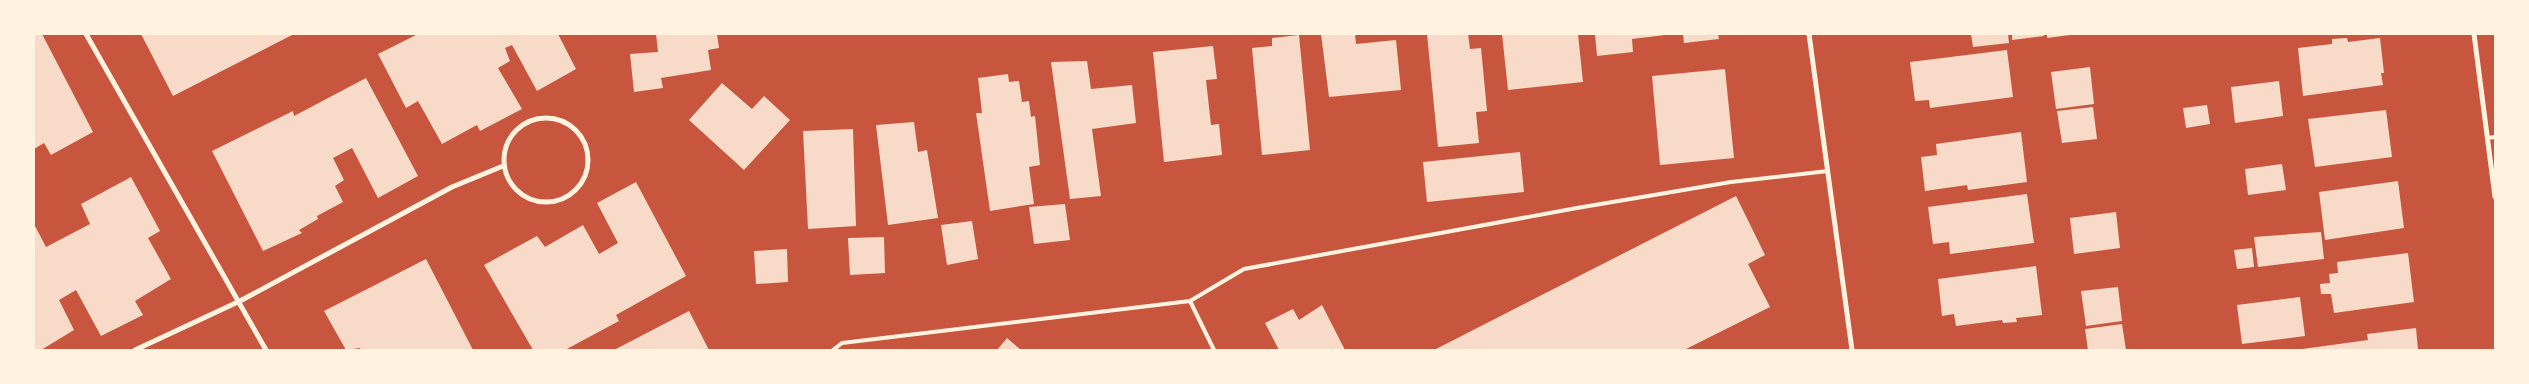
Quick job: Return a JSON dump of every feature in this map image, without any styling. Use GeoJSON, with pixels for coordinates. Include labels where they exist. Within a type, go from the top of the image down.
{"type":"FeatureCollection","features":[{"type":"Feature","properties":{"kind":"street"},"geometry":{"type":"LineString","coordinates":[[86,34],[240,301],[266,350]]}},
{"type":"Feature","properties":{"kind":"street"},"geometry":{"type":"LineString","coordinates":[[1809,34],[1852,350]]}},
{"type":"Feature","properties":{"kind":"street"},"geometry":{"type":"LineString","coordinates":[[2474,34],[2495,197]]}},
{"type":"Feature","properties":{"kind":"street"},"geometry":{"type":"LineString","coordinates":[[540,118],[553,118],[566,122],[577,131],[584,142],[588,155],[587,169],[582,183],[572,194],[558,201],[544,203],[523,196],[508,180],[503,166],[508,140],[522,126],[540,118]]}},
{"type":"Feature","properties":{"kind":"street"},"geometry":{"type":"LineString","coordinates":[[135,350],[240,301],[452,187],[503,166]]}},
{"type":"Feature","properties":{"kind":"lane"},"geometry":{"type":"LineString","coordinates":[[2488,138],[2495,137]]}},
{"type":"Feature","properties":{"kind":"lane"},"geometry":{"type":"LineString","coordinates":[[833,350],[842,343],[1190,301],[1244,269],[1587,206],[1730,182],[1828,171]]}},
{"type":"Feature","properties":{"kind":"lane"},"geometry":{"type":"LineString","coordinates":[[1190,301],[1214,350]]}},
{"type":"Feature","properties":{"kind":"building"},"geometry":{"type":"Polygon","coordinates":[[[42,34],[93,132],[51,155],[44,143],[34,149],[34,36],[42,34]]]}},
{"type":"Feature","properties":{"kind":"building"},"geometry":{"type":"Polygon","coordinates":[[[141,34],[294,34],[173,96],[141,34]]]}},
{"type":"Feature","properties":{"kind":"building"},"geometry":{"type":"Polygon","coordinates":[[[418,34],[558,34],[576,69],[537,91],[512,45],[505,48],[510,61],[498,68],[522,109],[480,131],[477,125],[442,144],[418,101],[406,108],[378,54],[418,34]]]}},
{"type":"Feature","properties":{"kind":"building"},"geometry":{"type":"Polygon","coordinates":[[[656,34],[717,34],[719,48],[708,50],[711,70],[661,78],[663,88],[634,92],[630,54],[658,52],[656,34]]]}},
{"type":"Feature","properties":{"kind":"building"},"geometry":{"type":"Polygon","coordinates":[[[1321,34],[1355,34],[1356,44],[1396,40],[1401,90],[1329,97],[1321,34]]]}},
{"type":"Feature","properties":{"kind":"building"},"geometry":{"type":"Polygon","coordinates":[[[1427,34],[1468,34],[1470,49],[1481,48],[1487,111],[1476,112],[1479,143],[1438,147],[1427,34]]]}},
{"type":"Feature","properties":{"kind":"building"},"geometry":{"type":"Polygon","coordinates":[[[1502,34],[1578,34],[1583,82],[1508,90],[1502,34]]]}},
{"type":"Feature","properties":{"kind":"building"},"geometry":{"type":"Polygon","coordinates":[[[1595,34],[1665,35],[1632,39],[1633,52],[1597,56],[1595,34]]]}},
{"type":"Feature","properties":{"kind":"building"},"geometry":{"type":"Polygon","coordinates":[[[1683,34],[1718,34],[1719,39],[1684,43],[1683,34]]]}},
{"type":"Feature","properties":{"kind":"building"},"geometry":{"type":"Polygon","coordinates":[[[1971,34],[2008,34],[2009,43],[1973,47],[1971,34]]]}},
{"type":"Feature","properties":{"kind":"building"},"geometry":{"type":"Polygon","coordinates":[[[2012,34],[2043,34],[2044,36],[2012,40],[2012,34]]]}},
{"type":"Feature","properties":{"kind":"building"},"geometry":{"type":"Polygon","coordinates":[[[2047,34],[2070,34],[2070,35],[2047,38],[2047,34]]]}},
{"type":"Feature","properties":{"kind":"building"},"geometry":{"type":"Polygon","coordinates":[[[1299,35],[1310,150],[1262,155],[1252,48],[1272,46],[1272,38],[1299,35]]]}},
{"type":"Feature","properties":{"kind":"building"},"geometry":{"type":"Polygon","coordinates":[[[2347,38],[2348,42],[2380,38],[2384,73],[2381,73],[2383,85],[2303,96],[2298,48],[2332,44],[2332,39],[2347,38]]]}},
{"type":"Feature","properties":{"kind":"building"},"geometry":{"type":"Polygon","coordinates":[[[1213,46],[1217,79],[1206,80],[1211,125],[1219,124],[1222,155],[1164,162],[1153,52],[1213,46]]]}},
{"type":"Feature","properties":{"kind":"building"},"geometry":{"type":"Polygon","coordinates":[[[2007,50],[2013,97],[1930,108],[1929,100],[1915,101],[1910,62],[2007,50]]]}},
{"type":"Feature","properties":{"kind":"building"},"geometry":{"type":"Polygon","coordinates":[[[1087,61],[1091,89],[1132,85],[1136,123],[1092,129],[1101,196],[1070,199],[1051,62],[1087,61]]]}},
{"type":"Feature","properties":{"kind":"building"},"geometry":{"type":"Polygon","coordinates":[[[2090,67],[2094,104],[2056,109],[2051,72],[2090,67]]]}},
{"type":"Feature","properties":{"kind":"building"},"geometry":{"type":"Polygon","coordinates":[[[1725,69],[1734,158],[1660,165],[1652,76],[1725,69]]]}},
{"type":"Feature","properties":{"kind":"building"},"geometry":{"type":"Polygon","coordinates":[[[1008,74],[1009,82],[1019,81],[1022,102],[1029,101],[1031,117],[1035,116],[1040,165],[1029,167],[1034,204],[990,211],[976,113],[982,113],[978,78],[1008,74]]]}},
{"type":"Feature","properties":{"kind":"building"},"geometry":{"type":"Polygon","coordinates":[[[366,78],[418,176],[378,198],[352,148],[333,158],[344,180],[335,186],[343,202],[317,216],[318,219],[299,230],[302,233],[263,251],[212,151],[293,111],[294,116],[366,78]]]}},
{"type":"Feature","properties":{"kind":"building"},"geometry":{"type":"Polygon","coordinates":[[[2279,81],[2283,116],[2235,123],[2231,87],[2279,81]]]}},
{"type":"Feature","properties":{"kind":"building"},"geometry":{"type":"Polygon","coordinates":[[[722,83],[752,109],[764,96],[790,120],[744,170],[689,120],[722,83]]]}},
{"type":"Feature","properties":{"kind":"building"},"geometry":{"type":"Polygon","coordinates":[[[2207,105],[2210,124],[2186,128],[2183,108],[2207,105]]]}},
{"type":"Feature","properties":{"kind":"building"},"geometry":{"type":"Polygon","coordinates":[[[2093,107],[2097,139],[2062,143],[2057,111],[2093,107]]]}},
{"type":"Feature","properties":{"kind":"building"},"geometry":{"type":"Polygon","coordinates":[[[2386,110],[2392,157],[2315,167],[2308,119],[2386,110]]]}},
{"type":"Feature","properties":{"kind":"building"},"geometry":{"type":"Polygon","coordinates":[[[914,122],[918,152],[927,150],[938,218],[888,225],[876,125],[914,122]]]}},
{"type":"Feature","properties":{"kind":"building"},"geometry":{"type":"Polygon","coordinates":[[[853,129],[856,226],[808,229],[803,131],[853,129]]]}},
{"type":"Feature","properties":{"kind":"building"},"geometry":{"type":"Polygon","coordinates":[[[2021,132],[2027,182],[1968,190],[1967,185],[1925,191],[1921,157],[1937,155],[1936,144],[2021,132]]]}},
{"type":"Feature","properties":{"kind":"building"},"geometry":{"type":"Polygon","coordinates":[[[1520,152],[1524,192],[1427,202],[1423,162],[1520,152]]]}},
{"type":"Feature","properties":{"kind":"building"},"geometry":{"type":"Polygon","coordinates":[[[2282,164],[2286,190],[2248,195],[2245,169],[2282,164]]]}},
{"type":"Feature","properties":{"kind":"building"},"geometry":{"type":"Polygon","coordinates":[[[131,177],[160,231],[148,238],[171,279],[135,301],[143,315],[101,336],[76,290],[59,300],[74,330],[41,350],[34,350],[34,226],[46,247],[90,224],[81,204],[131,177]]]}},
{"type":"Feature","properties":{"kind":"building"},"geometry":{"type":"Polygon","coordinates":[[[2398,181],[2404,228],[2325,240],[2319,192],[2398,181]]]}},
{"type":"Feature","properties":{"kind":"building"},"geometry":{"type":"Polygon","coordinates":[[[636,182],[686,276],[616,315],[619,321],[565,350],[533,350],[484,265],[537,236],[545,247],[583,225],[599,254],[618,243],[597,203],[636,182]]]}},
{"type":"Feature","properties":{"kind":"building"},"geometry":{"type":"Polygon","coordinates":[[[2027,194],[2034,243],[1950,254],[1949,242],[1933,244],[1928,207],[2027,194]]]}},
{"type":"Feature","properties":{"kind":"building"},"geometry":{"type":"Polygon","coordinates":[[[1736,196],[1765,255],[1748,264],[1770,307],[1684,350],[1434,350],[1736,196]]]}},
{"type":"Feature","properties":{"kind":"building"},"geometry":{"type":"Polygon","coordinates":[[[1065,204],[1070,240],[1034,244],[1029,207],[1065,204]]]}},
{"type":"Feature","properties":{"kind":"building"},"geometry":{"type":"Polygon","coordinates":[[[2116,212],[2120,248],[2074,254],[2070,218],[2116,212]]]}},
{"type":"Feature","properties":{"kind":"building"},"geometry":{"type":"Polygon","coordinates":[[[972,221],[978,259],[947,265],[941,225],[972,221]]]}},
{"type":"Feature","properties":{"kind":"building"},"geometry":{"type":"Polygon","coordinates":[[[2321,232],[2324,259],[2258,267],[2254,237],[2321,232]]]}},
{"type":"Feature","properties":{"kind":"building"},"geometry":{"type":"Polygon","coordinates":[[[884,237],[885,273],[850,275],[848,238],[884,237]]]}},
{"type":"Feature","properties":{"kind":"building"},"geometry":{"type":"Polygon","coordinates":[[[2252,248],[2254,267],[2237,269],[2234,250],[2252,248]]]}},
{"type":"Feature","properties":{"kind":"building"},"geometry":{"type":"Polygon","coordinates":[[[787,249],[788,282],[756,284],[754,251],[787,249]]]}},
{"type":"Feature","properties":{"kind":"building"},"geometry":{"type":"Polygon","coordinates":[[[2408,253],[2414,302],[2334,313],[2331,294],[2321,294],[2320,284],[2330,283],[2329,274],[2338,273],[2337,262],[2408,253]]]}},
{"type":"Feature","properties":{"kind":"building"},"geometry":{"type":"Polygon","coordinates":[[[426,259],[473,350],[361,350],[360,348],[346,350],[324,311],[426,259]]]}},
{"type":"Feature","properties":{"kind":"building"},"geometry":{"type":"Polygon","coordinates":[[[2036,266],[2042,315],[2016,318],[2017,322],[2003,323],[2002,320],[1956,326],[1954,314],[1942,316],[1938,279],[2036,266]]]}},
{"type":"Feature","properties":{"kind":"building"},"geometry":{"type":"Polygon","coordinates":[[[2118,287],[2122,321],[2086,326],[2081,291],[2118,287]]]}},
{"type":"Feature","properties":{"kind":"building"},"geometry":{"type":"Polygon","coordinates":[[[2300,297],[2305,336],[2242,344],[2237,305],[2300,297]]]}},
{"type":"Feature","properties":{"kind":"building"},"geometry":{"type":"Polygon","coordinates":[[[1322,305],[1345,350],[1279,350],[1265,323],[1293,309],[1299,320],[1322,305]]]}},
{"type":"Feature","properties":{"kind":"building"},"geometry":{"type":"Polygon","coordinates":[[[689,311],[709,350],[614,350],[689,311]]]}},
{"type":"Feature","properties":{"kind":"building"},"geometry":{"type":"Polygon","coordinates":[[[2122,324],[2126,350],[2088,350],[2085,329],[2122,324]]]}},
{"type":"Feature","properties":{"kind":"building"},"geometry":{"type":"Polygon","coordinates":[[[2416,328],[2418,350],[2295,350],[2368,340],[2367,334],[2416,328]]]}},
{"type":"Feature","properties":{"kind":"building"},"geometry":{"type":"Polygon","coordinates":[[[1007,338],[1021,350],[997,350],[1007,338]]]}}]}
